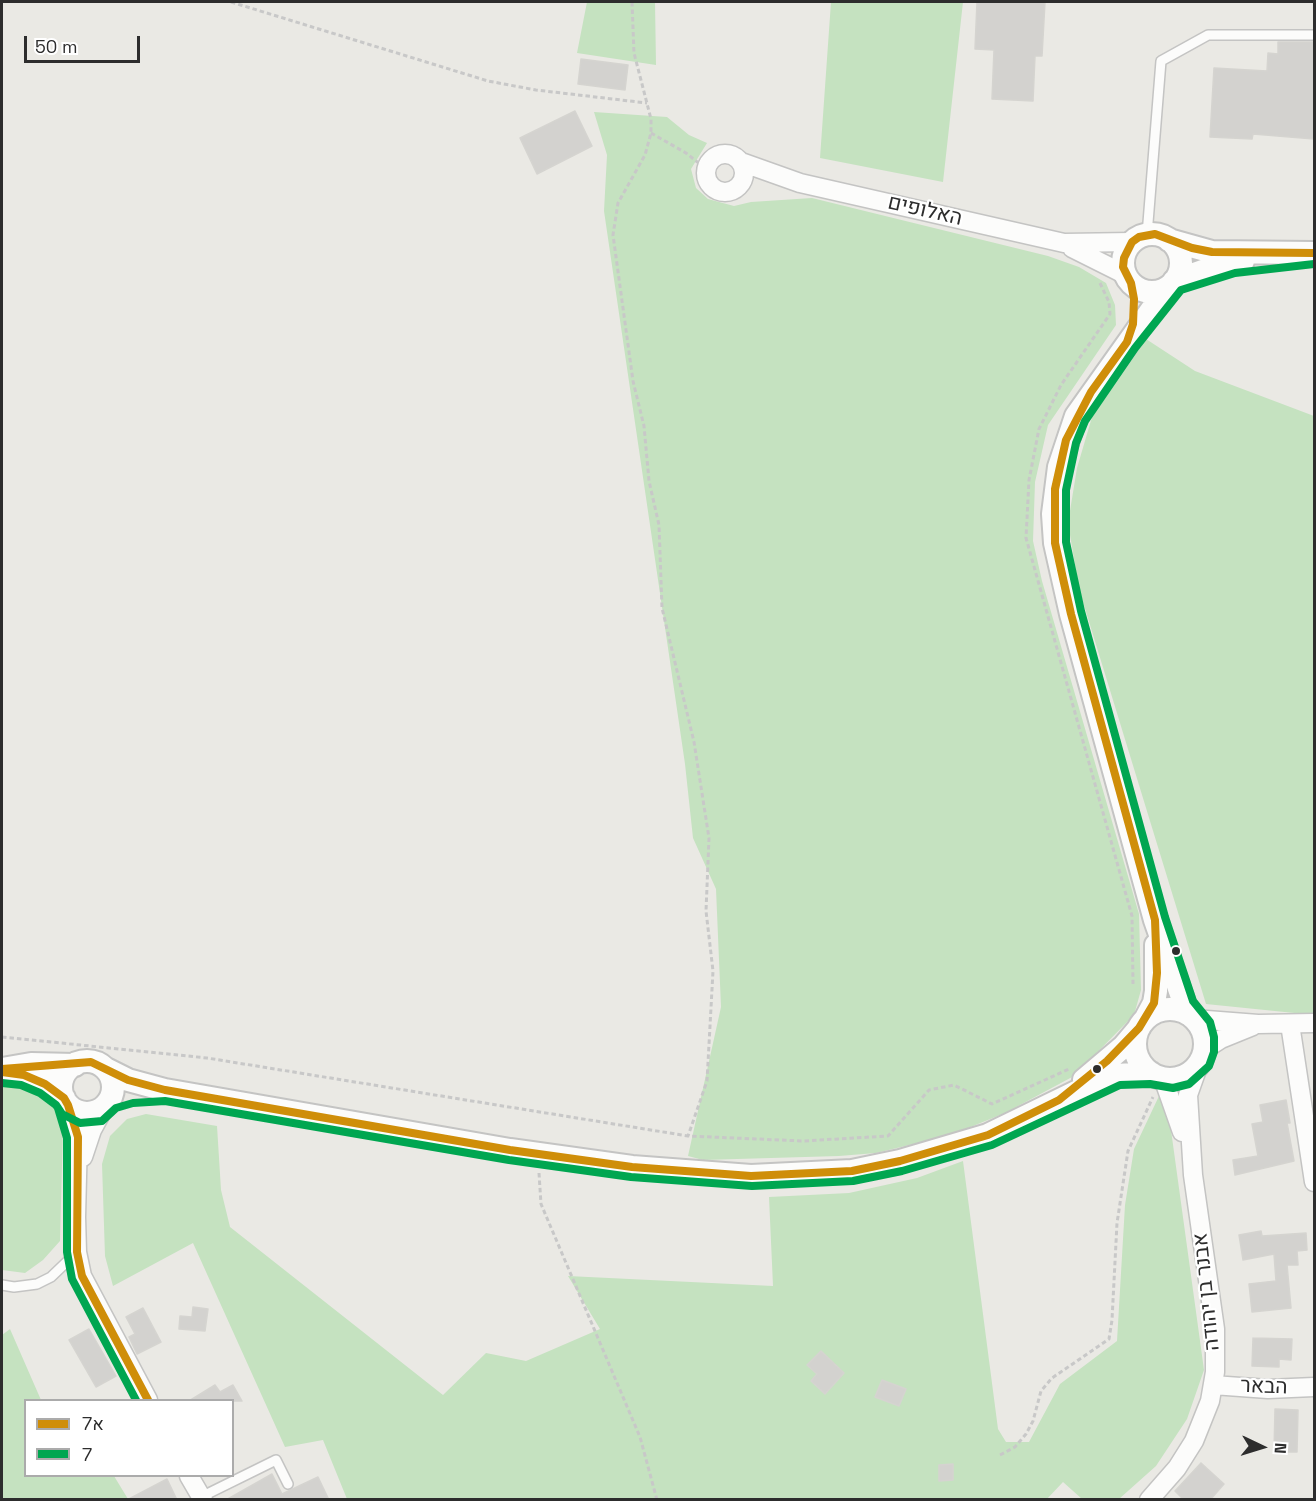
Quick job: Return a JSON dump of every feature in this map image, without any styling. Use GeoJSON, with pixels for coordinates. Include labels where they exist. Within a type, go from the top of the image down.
{"type":"FeatureCollection","features":[{"type":"Feature","properties":{"kind":"street"},"geometry":{"type":"LineString","coordinates":[[731,154],[741,162],[744,179],[736,189],[730,192],[718,191],[708,182],[706,169],[718,155],[731,154]]}},
{"type":"Feature","properties":{"kind":"street","name":"האלופים"},"geometry":{"type":"LineString","coordinates":[[741,162],[800,183],[1050,240],[1091,245],[1139,239]]}},
{"type":"Feature","properties":{"kind":"street","name":"האלופים"},"geometry":{"type":"LineString","coordinates":[[736,189],[758,183],[800,183]]}},
{"type":"Feature","properties":{"kind":"street"},"geometry":{"type":"LineString","coordinates":[[1127,342],[1133,324],[1134,299],[1124,258],[1139,239],[1155,234],[1212,252],[1306,253]]}},
{"type":"Feature","properties":{"kind":"street","name":"האלופים"},"geometry":{"type":"LineString","coordinates":[[1050,240],[1087,254],[1128,279]]}},
{"type":"Feature","properties":{"kind":"street"},"geometry":{"type":"LineString","coordinates":[[1169,240],[1180,255],[1181,264],[1171,285],[1091,392],[1076,416],[1066,440],[1055,489],[1055,543],[1071,614],[1155,920],[1191,1016],[1201,1028],[1202,1056]]}},
{"type":"Feature","properties":{"kind":"street"},"geometry":{"type":"LineString","coordinates":[[1128,279],[1148,292],[1208,269],[1306,253]]}},
{"type":"Feature","properties":{"kind":"street"},"geometry":{"type":"LineString","coordinates":[[1155,920],[1156,991],[1135,1038],[1138,1058],[1157,1076]]}},
{"type":"Feature","properties":{"kind":"street"},"geometry":{"type":"LineString","coordinates":[[1059,1100],[1107,1061],[1142,1023],[1166,1009],[1191,1016],[1258,1024],[1314,1023]]}},
{"type":"Feature","properties":{"kind":"street"},"geometry":{"type":"LineString","coordinates":[[2,1070],[31,1064],[75,1065],[91,1062],[128,1080],[165,1090],[539,1154],[704,1174],[800,1175],[852,1171],[946,1149],[988,1135],[1059,1100],[1118,1075],[1184,1076],[1221,1039],[1258,1024]]}},
{"type":"Feature","properties":{"kind":"street"},"geometry":{"type":"LineString","coordinates":[[1290,1024],[1314,1182]]}},
{"type":"Feature","properties":{"kind":"street","name":"אבנר בן יהודה"},"geometry":{"type":"LineString","coordinates":[[1149,1500],[1177,1468],[1194,1441],[1210,1401],[1213,1385],[1215,1329],[1193,1175],[1188,1095],[1202,1056]]}},
{"type":"Feature","properties":{"kind":"street"},"geometry":{"type":"LineString","coordinates":[[75,1065],[68,1069],[62,1083],[78,1137],[77,1252],[82,1276],[147,1399]]}},
{"type":"Feature","properties":{"kind":"street"},"geometry":{"type":"LineString","coordinates":[[77,1188],[86,1147],[108,1103],[113,1084],[106,1069]]}},
{"type":"Feature","properties":{"kind":"street"},"geometry":{"type":"LineString","coordinates":[[2,1070],[24,1075],[45,1084],[82,1113],[91,1113],[131,1094],[165,1090]]}},
{"type":"Feature","properties":{"kind":"street","name":"אבנר בן יהודה"},"geometry":{"type":"LineString","coordinates":[[1157,1076],[1178,1115],[1193,1175]]}},
{"type":"Feature","properties":{"kind":"street","name":"הבאר"},"geometry":{"type":"LineString","coordinates":[[1213,1385],[1268,1389],[1314,1387]]}},
{"type":"Feature","properties":{"kind":"street"},"geometry":{"type":"LineString","coordinates":[[190,1477],[202,1498]]}},
{"type":"Feature","properties":{"kind":"lane"},"geometry":{"type":"LineString","coordinates":[[1139,239],[1161,61],[1208,34],[1314,35]]}},
{"type":"Feature","properties":{"kind":"lane"},"geometry":{"type":"LineString","coordinates":[[2,1285],[14,1287],[37,1284],[51,1277],[77,1252]]}},
{"type":"Feature","properties":{"kind":"lane"},"geometry":{"type":"LineString","coordinates":[[202,1498],[276,1460],[288,1485]]}},
{"type":"Feature","properties":{"kind":"path"},"geometry":{"type":"LineString","coordinates":[[231,2],[488,81],[536,90],[647,103]]}},
{"type":"Feature","properties":{"kind":"path"},"geometry":{"type":"LineString","coordinates":[[632,2],[634,52],[647,103],[651,133],[645,155],[618,203],[613,235],[633,381],[644,426],[649,481],[659,525],[662,608],[694,742],[709,838],[706,911],[713,971],[706,1081],[688,1136]]}},
{"type":"Feature","properties":{"kind":"path"},"geometry":{"type":"LineString","coordinates":[[651,133],[686,153],[706,169]]}},
{"type":"Feature","properties":{"kind":"path"},"geometry":{"type":"LineString","coordinates":[[2,1037],[207,1058],[688,1136],[803,1141],[888,1136],[929,1090],[954,1085],[992,1104],[1070,1068]]}},
{"type":"Feature","properties":{"kind":"path"},"geometry":{"type":"LineString","coordinates":[[1000,1455],[1015,1447],[1026,1434],[1033,1421],[1041,1391],[1052,1378],[1109,1339],[1117,1222],[1128,1151],[1157,1076]]}},
{"type":"Feature","properties":{"kind":"path"},"geometry":{"type":"LineString","coordinates":[[539,1154],[541,1204],[639,1437],[657,1500]]}},
{"type":"Feature","properties":{"kind":"green space"},"geometry":{"type":"Polygon","coordinates":[[[587,2],[655,2],[656,65],[577,53],[587,2]]]}},
{"type":"Feature","properties":{"kind":"green space"},"geometry":{"type":"Polygon","coordinates":[[[831,2],[963,2],[943,182],[820,158],[831,2]]]}},
{"type":"Feature","properties":{"kind":"green space"},"geometry":{"type":"Polygon","coordinates":[[[594,112],[667,117],[689,135],[707,143],[691,169],[696,188],[708,199],[734,206],[751,202],[812,198],[1048,256],[1079,267],[1106,283],[1115,305],[1116,325],[1048,425],[1035,482],[1033,541],[1042,581],[1139,914],[1141,990],[1134,1015],[1074,1076],[1005,1113],[951,1135],[876,1153],[839,1156],[703,1160],[688,1156],[721,1007],[716,889],[693,838],[685,764],[604,211],[607,155],[594,112]]]}},
{"type":"Feature","properties":{"kind":"green space"},"geometry":{"type":"Polygon","coordinates":[[[1146,339],[1195,371],[1314,416],[1314,1015],[1206,1004],[1079,589],[1068,523],[1077,468],[1092,417],[1146,339]]]}},
{"type":"Feature","properties":{"kind":"green space"},"geometry":{"type":"Polygon","coordinates":[[[2,1086],[44,1091],[58,1106],[63,1127],[60,1241],[43,1260],[25,1273],[2,1270],[2,1086]]]}},
{"type":"Feature","properties":{"kind":"green space"},"geometry":{"type":"Polygon","coordinates":[[[1159,1096],[1167,1101],[1204,1370],[1187,1419],[1156,1466],[1119,1499],[1082,1499],[1063,1482],[1046,1500],[347,1499],[323,1440],[285,1447],[193,1243],[113,1286],[105,1256],[102,1164],[110,1136],[127,1119],[146,1114],[217,1126],[221,1190],[230,1227],[443,1395],[486,1353],[526,1361],[600,1329],[568,1276],[773,1286],[769,1197],[849,1193],[917,1178],[963,1161],[998,1429],[1006,1442],[1029,1442],[1060,1384],[1117,1341],[1125,1205],[1134,1149],[1159,1096]]]}},
{"type":"Feature","properties":{"kind":"green space"},"geometry":{"type":"Polygon","coordinates":[[[10,1329],[41,1399],[24,1399],[24,1477],[115,1477],[128,1499],[2,1499],[2,1335],[10,1329]]]}},
{"type":"Feature","properties":{"kind":"building"},"geometry":{"type":"Polygon","coordinates":[[[977,2],[1045,2],[1042,56],[1035,56],[1033,101],[992,99],[994,50],[975,49],[977,2]]]}},
{"type":"Feature","properties":{"kind":"building"},"geometry":{"type":"Polygon","coordinates":[[[1278,42],[1314,42],[1314,139],[1253,134],[1252,139],[1210,137],[1214,68],[1267,71],[1268,53],[1278,54],[1278,42]]]}},
{"type":"Feature","properties":{"kind":"building"},"geometry":{"type":"Polygon","coordinates":[[[581,59],[628,65],[625,90],[578,84],[581,59]]]}},
{"type":"Feature","properties":{"kind":"building"},"geometry":{"type":"Polygon","coordinates":[[[575,111],[592,146],[537,174],[520,138],[575,111]]]}},
{"type":"Feature","properties":{"kind":"building"},"geometry":{"type":"Polygon","coordinates":[[[1286,1100],[1290,1123],[1287,1123],[1294,1161],[1235,1175],[1233,1160],[1258,1156],[1252,1124],[1263,1122],[1260,1105],[1286,1100]]]}},
{"type":"Feature","properties":{"kind":"building"},"geometry":{"type":"Polygon","coordinates":[[[1261,1231],[1262,1236],[1306,1233],[1307,1250],[1297,1251],[1298,1265],[1287,1265],[1291,1308],[1252,1312],[1249,1284],[1276,1281],[1274,1254],[1243,1260],[1239,1235],[1261,1231]]]}},
{"type":"Feature","properties":{"kind":"building"},"geometry":{"type":"Polygon","coordinates":[[[193,1307],[208,1309],[205,1331],[179,1329],[180,1316],[192,1317],[193,1307]]]}},
{"type":"Feature","properties":{"kind":"building"},"geometry":{"type":"Polygon","coordinates":[[[143,1308],[161,1342],[137,1354],[129,1337],[135,1334],[126,1317],[143,1308]]]}},
{"type":"Feature","properties":{"kind":"building"},"geometry":{"type":"Polygon","coordinates":[[[89,1329],[116,1376],[96,1387],[69,1340],[89,1329]]]}},
{"type":"Feature","properties":{"kind":"building"},"geometry":{"type":"Polygon","coordinates":[[[1253,1338],[1292,1339],[1291,1360],[1279,1359],[1279,1367],[1252,1366],[1253,1338]]]}},
{"type":"Feature","properties":{"kind":"building"},"geometry":{"type":"Polygon","coordinates":[[[821,1351],[844,1373],[825,1394],[811,1381],[817,1374],[807,1365],[821,1351]]]}},
{"type":"Feature","properties":{"kind":"building"},"geometry":{"type":"Polygon","coordinates":[[[882,1380],[906,1389],[899,1406],[875,1397],[882,1380]]]}},
{"type":"Feature","properties":{"kind":"building"},"geometry":{"type":"Polygon","coordinates":[[[215,1385],[220,1392],[233,1385],[242,1401],[234,1401],[234,1399],[192,1399],[215,1385]]]}},
{"type":"Feature","properties":{"kind":"building"},"geometry":{"type":"Polygon","coordinates":[[[1275,1409],[1298,1410],[1297,1452],[1274,1452],[1275,1409]]]}},
{"type":"Feature","properties":{"kind":"building"},"geometry":{"type":"Polygon","coordinates":[[[1201,1463],[1224,1484],[1210,1500],[1184,1500],[1175,1491],[1201,1463]]]}},
{"type":"Feature","properties":{"kind":"building"},"geometry":{"type":"Polygon","coordinates":[[[953,1464],[953,1480],[939,1481],[939,1465],[953,1464]]]}},
{"type":"Feature","properties":{"kind":"building"},"geometry":{"type":"Polygon","coordinates":[[[272,1474],[282,1494],[318,1477],[329,1500],[226,1500],[272,1474]]]}},
{"type":"Feature","properties":{"kind":"building"},"geometry":{"type":"Polygon","coordinates":[[[167,1479],[177,1500],[127,1500],[167,1479]]]}},
{"type":"Feature","properties":{"kind":"transit line","name":"7א"},"geometry":{"type":"LineString","coordinates":[[2,1069],[91,1062],[128,1080],[165,1090],[510,1150],[632,1167],[751,1176],[852,1171],[900,1161],[988,1135],[1059,1100],[1107,1061],[1139,1028],[1154,1003],[1157,973],[1155,920],[1071,614],[1055,543],[1055,489],[1066,440],[1091,392],[1127,342],[1133,324],[1134,299],[1131,283],[1123,267],[1124,258],[1132,242],[1139,237],[1155,234],[1192,248],[1212,252],[1314,253]]}},
{"type":"Feature","properties":{"kind":"transit line","name":"7"},"geometry":{"type":"LineString","coordinates":[[2,1083],[21,1085],[40,1093],[56,1105],[62,1114],[80,1123],[102,1121],[116,1108],[133,1103],[165,1101],[509,1160],[631,1177],[752,1186],[853,1181],[902,1171],[992,1145],[1120,1085],[1150,1084],[1173,1088],[1189,1084],[1209,1066],[1214,1052],[1214,1037],[1210,1022],[1193,1001],[1165,917],[1081,611],[1066,542],[1066,490],[1076,443],[1085,421],[1135,348],[1181,290],[1235,273],[1314,264]]}},
{"type":"Feature","properties":{"kind":"transit line","name":"7א"},"geometry":{"type":"LineString","coordinates":[[2,1072],[24,1075],[45,1084],[64,1098],[68,1105],[78,1137],[77,1252],[82,1276],[147,1399]]}},
{"type":"Feature","properties":{"kind":"transit line","name":"7"},"geometry":{"type":"LineString","coordinates":[[58,1108],[67,1138],[67,1252],[72,1279],[135,1399]]}}]}
